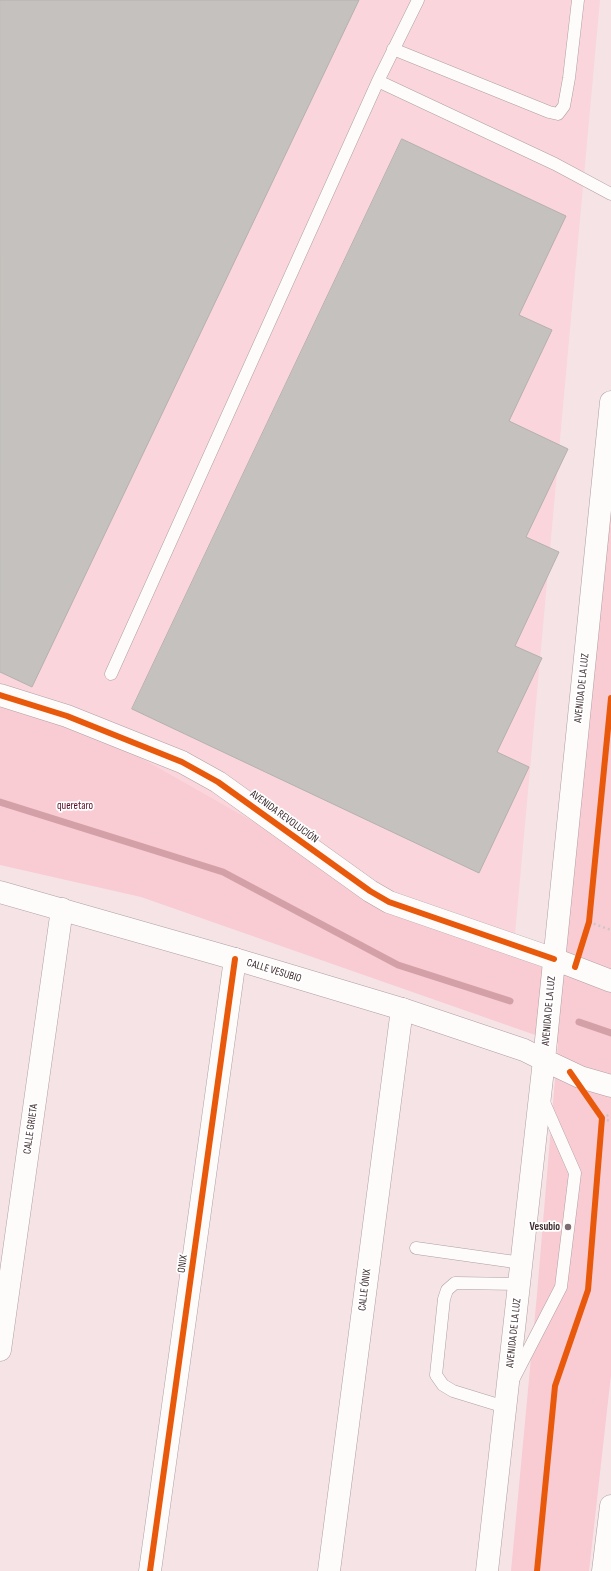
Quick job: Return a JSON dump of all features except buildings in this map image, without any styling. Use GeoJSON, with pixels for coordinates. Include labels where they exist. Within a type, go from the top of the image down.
{"type":"FeatureCollection","features":[{"type":"Feature","properties":{"kind":"street","name":"AVENIDA DE LA LUZ"},"geometry":{"type":"LineString","coordinates":[[487,1571],[544,1060],[611,402]]}},
{"type":"Feature","properties":{"kind":"street","name":"AVENIDA REVOLUCIÓN"},"geometry":{"type":"LineString","coordinates":[[0,695],[67,716],[182,762],[218,782],[370,891],[389,902],[611,980]]}},
{"type":"Feature","properties":{"kind":"street","name":"CALLE VESUBIO"},"geometry":{"type":"LineString","coordinates":[[0,892],[235,959],[402,1009],[524,1050],[580,1077],[611,1086]]}},
{"type":"Feature","properties":{"kind":"street","name":"CALLE GRIETA"},"geometry":{"type":"LineString","coordinates":[[0,1350],[62,909]]}},
{"type":"Feature","properties":{"kind":"street","name":"ONIX"},"geometry":{"type":"LineString","coordinates":[[150,1571],[235,959]]}},
{"type":"Feature","properties":{"kind":"street","name":"CALLE ÓNIX"},"geometry":{"type":"LineString","coordinates":[[329,1571],[402,1009]]}},
{"type":"Feature","properties":{"kind":"street"},"geometry":{"type":"LineString","coordinates":[[603,1571],[611,1506]]}},
{"type":"Feature","properties":{"kind":"lane"},"geometry":{"type":"LineString","coordinates":[[111,674],[393,48],[418,0]]}},
{"type":"Feature","properties":{"kind":"lane"},"geometry":{"type":"LineString","coordinates":[[393,48],[549,112],[558,114],[564,106],[569,78],[578,0]]}},
{"type":"Feature","properties":{"kind":"lane"},"geometry":{"type":"LineString","coordinates":[[378,81],[555,164],[611,194]]}},
{"type":"Feature","properties":{"kind":"lane"},"geometry":{"type":"LineString","coordinates":[[520,1274],[455,1283],[447,1290],[444,1299],[436,1375],[443,1385],[453,1391],[506,1399],[561,1287],[575,1173],[540,1095]]}},
{"type":"Feature","properties":{"kind":"lane"},"geometry":{"type":"LineString","coordinates":[[416,1248],[520,1274]]}},
{"type":"Feature","properties":{"kind":"path"},"geometry":{"type":"LineString","coordinates":[[587,929],[590,922],[590,914]]}},
{"type":"Feature","properties":{"kind":"path"},"geometry":{"type":"LineString","coordinates":[[590,922],[611,930]]}},
{"type":"Feature","properties":{"kind":"path"},"geometry":{"type":"LineString","coordinates":[[598,1113],[602,1118],[611,1121]]}},
{"type":"Feature","properties":{"kind":"path"},"geometry":{"type":"LineString","coordinates":[[602,1118],[611,1114]]}},
{"type":"Feature","properties":{"kind":"path"},"geometry":{"type":"LineString","coordinates":[[601,1126],[602,1118]]}},
{"type":"Feature","properties":{"kind":"shaded area"},"geometry":{"type":"Polygon","coordinates":[[[0,0],[600,0],[512,967],[0,794],[0,0]]]}},
{"type":"Feature","properties":{"kind":"green space","name":"queretaro"},"geometry":{"type":"Polygon","coordinates":[[[611,438],[611,1375],[589,1571],[511,1571],[537,1294],[558,1043],[141,897],[0,865],[0,694],[67,716],[402,906],[565,963],[611,438]]]}},
{"type":"Feature","properties":{"kind":"waterway"},"geometry":{"type":"LineString","coordinates":[[0,802],[223,872],[398,965],[510,1001]]}},
{"type":"Feature","properties":{"kind":"waterway"},"geometry":{"type":"LineString","coordinates":[[579,1022],[611,1033]]}},
{"type":"Feature","properties":{"kind":"cycle path"},"geometry":{"type":"LineString","coordinates":[[0,695],[67,716],[182,762],[218,782],[370,891],[389,902],[554,959]]}},
{"type":"Feature","properties":{"kind":"cycle path"},"geometry":{"type":"LineString","coordinates":[[575,967],[589,922],[611,698]]}},
{"type":"Feature","properties":{"kind":"cycle path"},"geometry":{"type":"LineString","coordinates":[[150,1571],[235,959]]}},
{"type":"Feature","properties":{"kind":"cycle path"},"geometry":{"type":"LineString","coordinates":[[537,1571],[555,1386],[588,1290],[602,1118],[570,1072]]}},
{"type":"Feature","properties":{"kind":"place","name":"Vesubio"},"geometry":{"type":"Point","coordinates":[568,1227]}}]}
